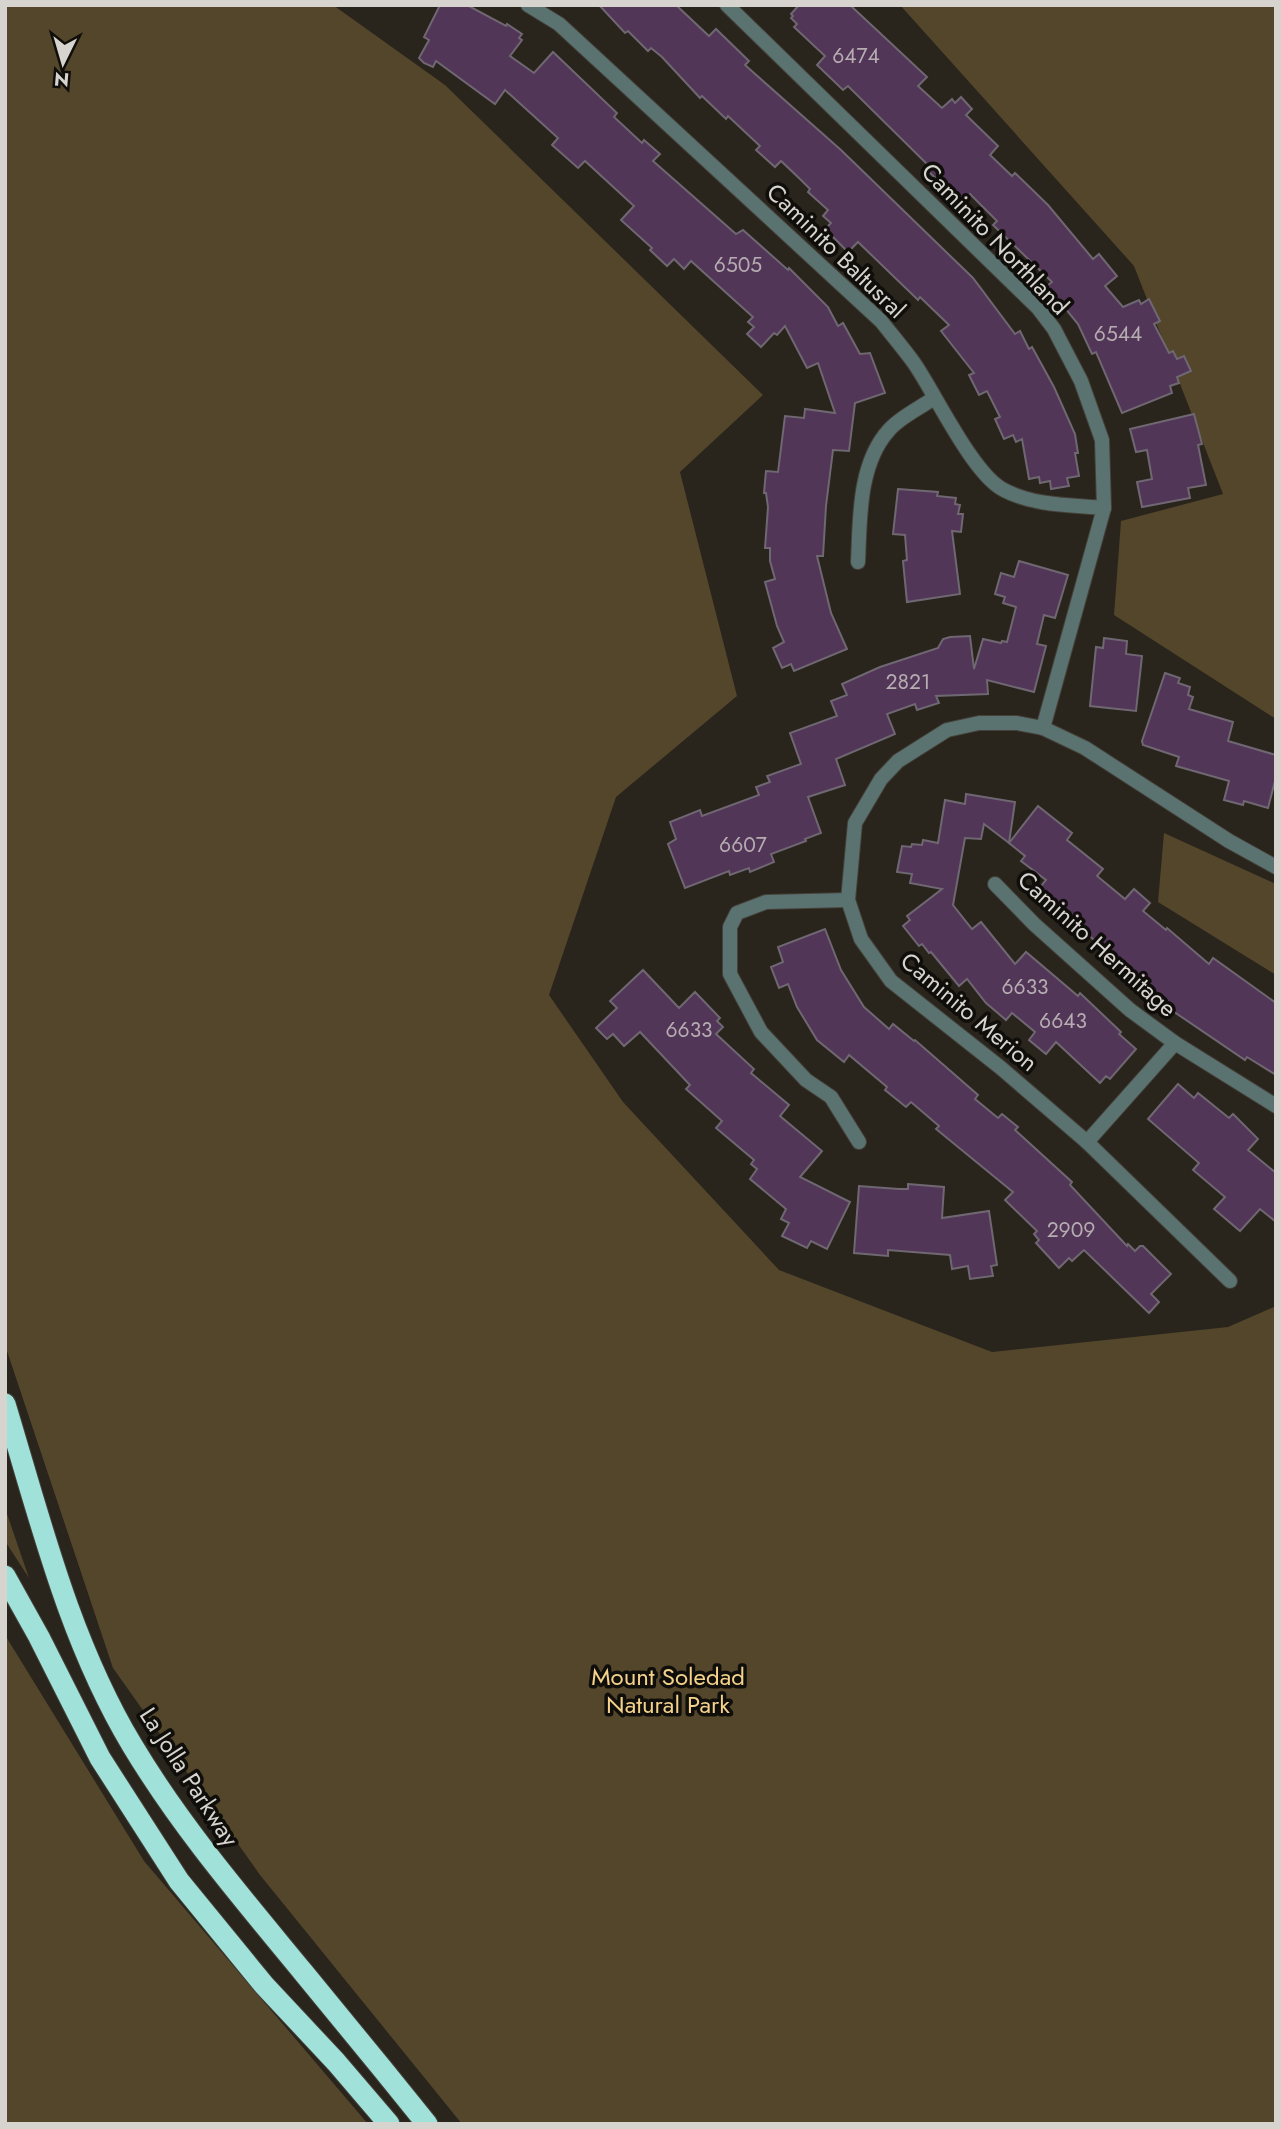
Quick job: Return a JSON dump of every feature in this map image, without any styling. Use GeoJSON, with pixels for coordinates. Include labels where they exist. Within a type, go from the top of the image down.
{"type":"FeatureCollection","features":[{"type":"Feature","properties":{"kind":"highway","name":"La Jolla Parkway"},"geometry":{"type":"LineString","coordinates":[[5,1404],[56,1575],[88,1659],[130,1743],[165,1797],[222,1875],[427,2124]]}},
{"type":"Feature","properties":{"kind":"highway"},"geometry":{"type":"LineString","coordinates":[[5,1576],[100,1758],[179,1881],[264,1985],[389,2124]]}},
{"type":"Feature","properties":{"kind":"street","name":"Caminito Baltusral"},"geometry":{"type":"LineString","coordinates":[[528,5],[559,24],[881,321],[915,365],[982,470],[1002,490],[1037,502],[1104,508]]}},
{"type":"Feature","properties":{"kind":"street","name":"Caminito Northland"},"geometry":{"type":"LineString","coordinates":[[727,5],[1038,308],[1054,328],[1081,381],[1102,440],[1104,508],[1043,729]]}},
{"type":"Feature","properties":{"kind":"street"},"geometry":{"type":"LineString","coordinates":[[858,562],[862,486],[878,446],[889,429],[934,398]]}},
{"type":"Feature","properties":{"kind":"street","name":"Caminito Merion"},"geometry":{"type":"LineString","coordinates":[[1230,1281],[1087,1142],[1001,1068],[891,981],[860,939],[848,900],[855,823],[881,779],[898,761],[947,730],[979,723],[1017,723],[1043,729],[1085,748],[1229,841],[1276,867]]}},
{"type":"Feature","properties":{"kind":"street","name":"Caminito Hermitage"},"geometry":{"type":"LineString","coordinates":[[995,884],[1034,924],[1130,1010],[1175,1043],[1276,1105]]}},
{"type":"Feature","properties":{"kind":"street"},"geometry":{"type":"LineString","coordinates":[[848,900],[766,902],[737,914],[730,927],[730,974],[761,1031],[806,1080],[831,1097],[859,1142]]}},
{"type":"Feature","properties":{"kind":"street"},"geometry":{"type":"LineString","coordinates":[[1087,1142],[1175,1043]]}},
{"type":"Feature","properties":{"kind":"green space","name":"Mount Soledad Natural Park"},"geometry":{"type":"Polygon","coordinates":[[[5,5],[333,5],[445,85],[763,395],[680,472],[737,696],[616,797],[549,995],[623,1102],[779,1270],[992,1352],[1228,1327],[1276,1306],[1276,2124],[462,2124],[260,1875],[113,1668],[5,1345],[5,5]]]}},
{"type":"Feature","properties":{"kind":"green space"},"geometry":{"type":"Polygon","coordinates":[[[900,5],[1276,5],[1276,719],[1114,615],[1121,521],[1223,494],[1134,266],[900,5]]]}},
{"type":"Feature","properties":{"kind":"green space"},"geometry":{"type":"Polygon","coordinates":[[[1164,833],[1276,884],[1276,975],[1158,902],[1164,833]]]}},
{"type":"Feature","properties":{"kind":"green space"},"geometry":{"type":"Polygon","coordinates":[[[5,1508],[29,1578],[5,1541],[5,1508]]]}},
{"type":"Feature","properties":{"kind":"green space"},"geometry":{"type":"Polygon","coordinates":[[[5,1635],[144,1861],[368,2124],[5,2124],[5,1635]]]}},
{"type":"Feature","properties":{"kind":"building"},"geometry":{"type":"Polygon","coordinates":[[[440,5],[467,5],[522,34],[519,38],[522,40],[510,56],[534,73],[553,52],[617,113],[614,117],[642,143],[644,140],[660,154],[653,161],[736,234],[743,230],[788,270],[789,268],[828,307],[838,326],[843,323],[860,354],[870,353],[885,393],[855,403],[849,451],[833,450],[823,556],[817,556],[831,613],[847,649],[794,671],[791,664],[782,668],[773,648],[784,642],[765,582],[775,579],[770,548],[765,548],[768,507],[764,493],[766,471],[778,472],[785,416],[804,418],[805,409],[835,413],[818,363],[807,368],[785,326],[761,347],[747,334],[754,327],[748,322],[753,317],[691,261],[684,269],[674,259],[667,266],[650,250],[652,248],[621,220],[634,206],[585,161],[578,168],[552,145],[558,138],[505,90],[495,104],[436,61],[433,67],[424,63],[419,58],[429,40],[424,37],[440,5]]]}},
{"type":"Feature","properties":{"kind":"building"},"geometry":{"type":"Polygon","coordinates":[[[599,5],[676,5],[709,36],[716,29],[749,61],[745,65],[841,150],[973,278],[1015,334],[1020,331],[1029,349],[1032,347],[1054,387],[1075,434],[1078,453],[1075,453],[1079,476],[1067,478],[1069,486],[1051,489],[1050,481],[1040,483],[1039,477],[1029,479],[1022,439],[1016,442],[1013,435],[1004,439],[995,419],[1000,417],[987,391],[979,395],[969,375],[974,373],[941,331],[949,325],[920,297],[918,300],[858,242],[848,252],[825,229],[831,223],[823,216],[828,210],[808,192],[810,189],[800,179],[781,161],[775,167],[756,150],[760,146],[728,116],[726,119],[702,96],[700,98],[662,57],[651,48],[648,51],[628,31],[625,33],[599,5]]]}},
{"type":"Feature","properties":{"kind":"building"},"geometry":{"type":"Polygon","coordinates":[[[799,5],[850,5],[927,77],[918,86],[942,108],[952,99],[955,103],[961,97],[972,109],[966,115],[998,146],[990,155],[1012,176],[1015,173],[1048,205],[1093,259],[1099,254],[1117,276],[1105,286],[1123,307],[1139,300],[1141,304],[1149,299],[1160,321],[1154,324],[1169,353],[1173,351],[1177,359],[1184,356],[1191,371],[1177,377],[1179,383],[1170,386],[1172,393],[1122,413],[1096,352],[1092,354],[1078,324],[1047,286],[1052,282],[993,225],[997,221],[970,194],[964,200],[958,195],[956,198],[929,172],[932,169],[848,86],[843,90],[817,65],[825,56],[794,27],[797,24],[791,18],[799,5]]]}},
{"type":"Feature","properties":{"kind":"building"},"geometry":{"type":"Polygon","coordinates":[[[1194,414],[1202,444],[1198,445],[1206,485],[1188,488],[1190,498],[1142,507],[1137,482],[1152,479],[1147,450],[1136,452],[1130,429],[1194,414]]]}},
{"type":"Feature","properties":{"kind":"building"},"geometry":{"type":"Polygon","coordinates":[[[898,489],[938,492],[937,496],[956,498],[955,504],[960,505],[958,514],[963,514],[961,532],[952,531],[960,594],[907,602],[903,561],[907,560],[905,535],[893,534],[898,489]]]}},
{"type":"Feature","properties":{"kind":"building"},"geometry":{"type":"Polygon","coordinates":[[[1019,561],[1068,575],[1055,618],[1044,615],[1037,644],[1046,646],[1034,692],[987,680],[988,694],[936,696],[939,703],[917,710],[915,704],[887,714],[895,734],[836,759],[845,785],[808,797],[821,833],[771,854],[774,862],[750,872],[749,868],[730,875],[729,871],[685,888],[668,844],[676,839],[670,822],[700,810],[702,816],[759,795],[756,787],[770,782],[767,776],[801,764],[790,733],[837,716],[831,701],[847,695],[842,684],[880,667],[938,648],[943,639],[950,637],[970,636],[974,669],[983,639],[1007,642],[1016,607],[1003,603],[1005,597],[995,594],[1001,573],[1014,577],[1019,561]]]}},
{"type":"Feature","properties":{"kind":"building"},"geometry":{"type":"Polygon","coordinates":[[[1104,638],[1127,641],[1126,654],[1142,656],[1136,711],[1090,706],[1096,647],[1103,648],[1104,638]]]}},
{"type":"Feature","properties":{"kind":"building"},"geometry":{"type":"Polygon","coordinates":[[[1165,673],[1180,678],[1178,683],[1190,687],[1188,695],[1193,697],[1189,709],[1233,722],[1228,741],[1276,755],[1276,777],[1268,808],[1244,801],[1243,805],[1224,800],[1229,781],[1176,766],[1179,757],[1143,745],[1142,741],[1165,673]]]}},
{"type":"Feature","properties":{"kind":"building"},"geometry":{"type":"Polygon","coordinates":[[[966,794],[1015,802],[1009,843],[984,824],[981,839],[965,838],[953,905],[972,929],[981,922],[1015,964],[1026,952],[1078,996],[1080,993],[1121,1032],[1119,1034],[1136,1049],[1110,1079],[1106,1076],[1100,1083],[1056,1042],[1046,1054],[1029,1040],[1035,1032],[1012,1013],[1006,1020],[986,1003],[967,979],[959,986],[931,952],[922,944],[919,946],[903,926],[910,920],[907,916],[942,889],[910,883],[912,874],[897,872],[902,846],[922,845],[923,840],[938,843],[945,800],[965,804],[966,794]]]}},
{"type":"Feature","properties":{"kind":"building"},"geometry":{"type":"Polygon","coordinates":[[[1038,806],[1072,833],[1067,840],[1103,869],[1097,876],[1125,899],[1134,889],[1150,903],[1143,911],[1166,930],[1167,928],[1209,964],[1213,958],[1276,1003],[1276,1075],[1247,1057],[1245,1060],[1158,1001],[1121,968],[1123,965],[1079,927],[1081,925],[1037,891],[1046,880],[1021,861],[1025,856],[1009,843],[1038,806]]]}},
{"type":"Feature","properties":{"kind":"building"},"geometry":{"type":"Polygon","coordinates":[[[825,929],[841,970],[864,1007],[889,1029],[893,1024],[915,1040],[978,1095],[975,1099],[998,1118],[1002,1114],[1018,1127],[1015,1130],[1072,1182],[1070,1185],[1127,1246],[1128,1244],[1135,1251],[1143,1246],[1171,1274],[1151,1294],[1159,1302],[1149,1313],[1084,1250],[1072,1261],[1069,1258],[1059,1268],[1036,1243],[1039,1240],[1034,1234],[1037,1231],[1005,1200],[1013,1192],[936,1129],[939,1126],[911,1102],[906,1107],[849,1055],[844,1062],[817,1040],[797,1007],[788,984],[779,988],[771,967],[783,962],[778,947],[825,929]]]}},
{"type":"Feature","properties":{"kind":"building"},"geometry":{"type":"Polygon","coordinates":[[[643,970],[679,1008],[695,992],[720,1018],[717,1021],[723,1027],[716,1034],[754,1069],[751,1073],[789,1105],[780,1116],[822,1151],[800,1177],[850,1202],[827,1249],[811,1241],[807,1248],[782,1236],[789,1223],[781,1219],[786,1209],[750,1179],[757,1169],[751,1164],[754,1160],[716,1128],[722,1121],[686,1089],[690,1085],[640,1032],[624,1046],[613,1034],[607,1039],[596,1028],[617,1008],[610,1001],[643,970]]]}},
{"type":"Feature","properties":{"kind":"building"},"geometry":{"type":"Polygon","coordinates":[[[1178,1084],[1194,1098],[1198,1093],[1229,1118],[1233,1114],[1258,1139],[1248,1150],[1276,1173],[1276,1222],[1260,1209],[1240,1231],[1214,1209],[1225,1197],[1193,1170],[1199,1163],[1148,1119],[1178,1084]]]}},
{"type":"Feature","properties":{"kind":"building"},"geometry":{"type":"Polygon","coordinates":[[[908,1184],[944,1187],[942,1218],[989,1211],[997,1265],[991,1266],[993,1276],[970,1279],[968,1266],[952,1269],[950,1255],[888,1250],[888,1256],[854,1253],[859,1186],[908,1189],[908,1184]]]}}]}
